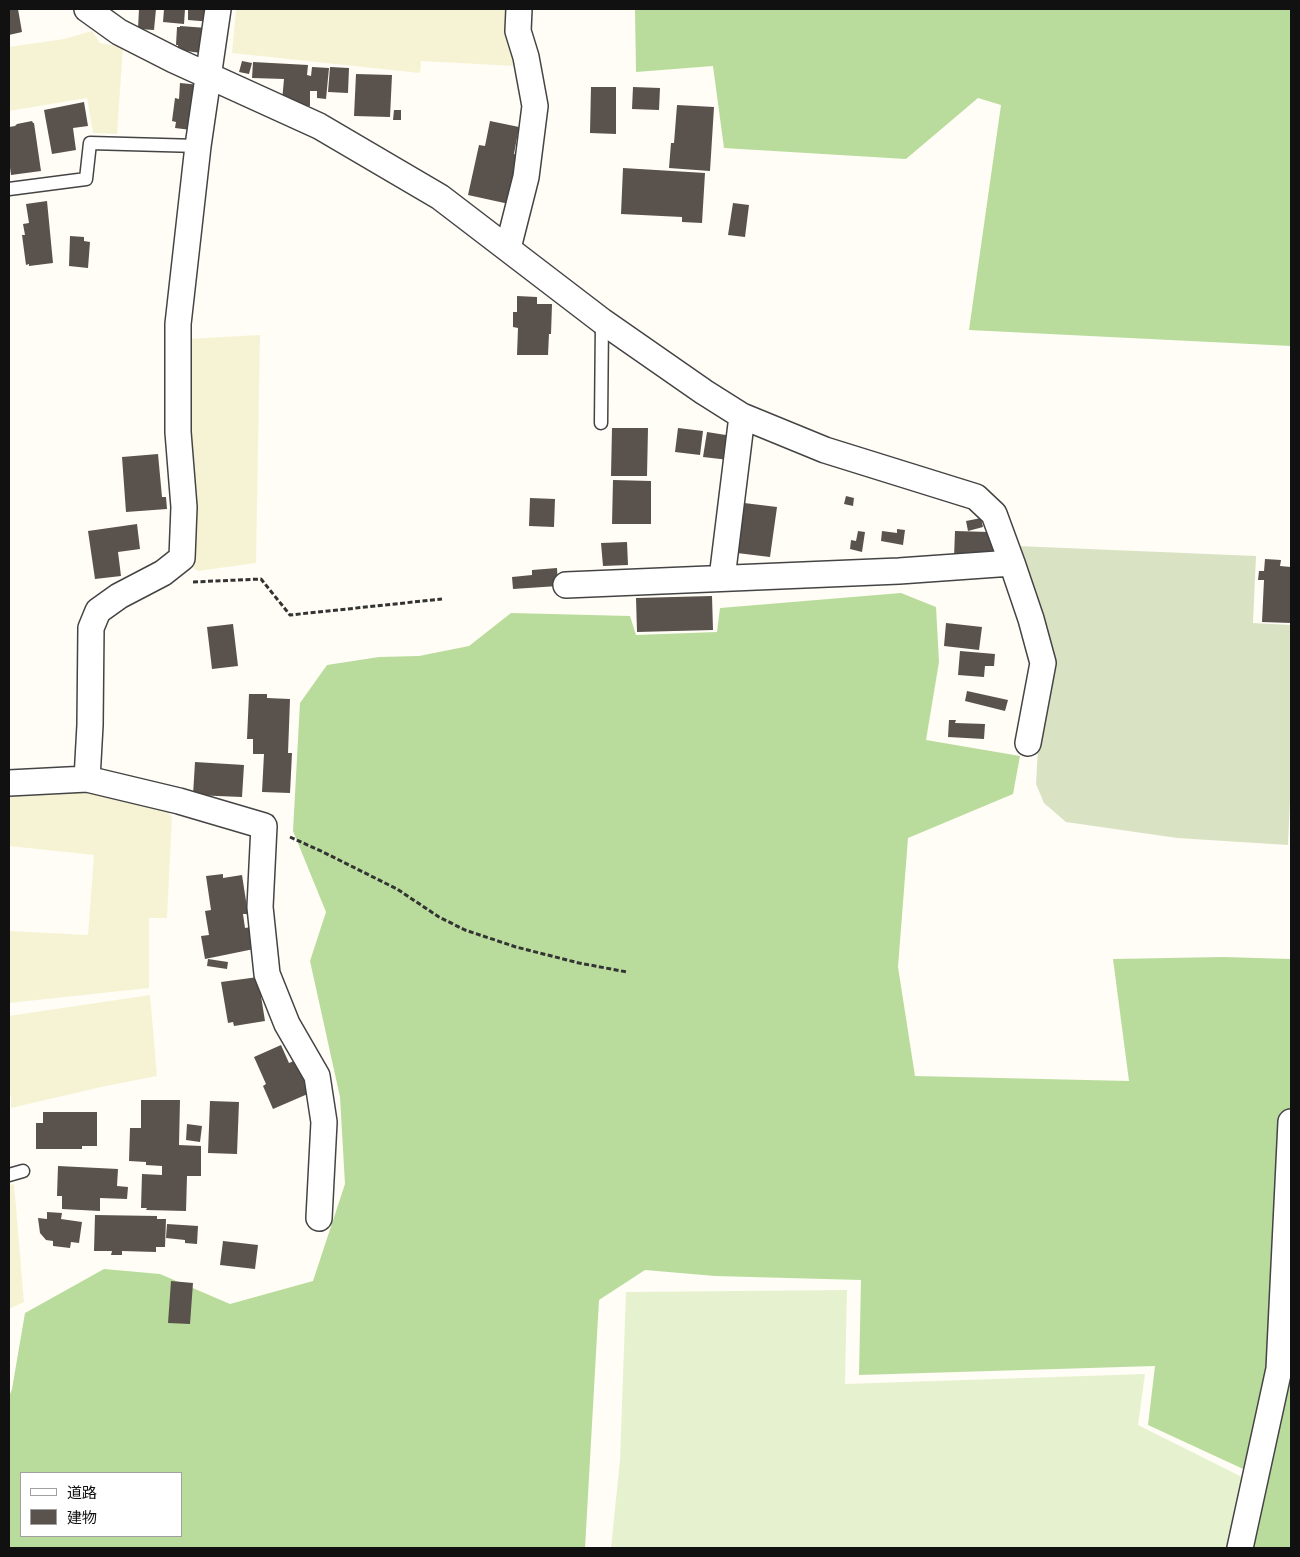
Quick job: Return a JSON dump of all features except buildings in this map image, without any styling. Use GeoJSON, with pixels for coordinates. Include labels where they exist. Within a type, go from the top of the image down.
{"type":"FeatureCollection","features":[{"type":"Feature","properties":{"kind":"street"},"geometry":{"type":"LineString","coordinates":[[87,9],[119,32],[174,60],[319,126],[440,197],[602,321],[742,416],[825,450],[928,480],[976,497],[994,514],[1031,619],[1043,663],[1028,743]]}},
{"type":"Feature","properties":{"kind":"street"},"geometry":{"type":"LineString","coordinates":[[87,779],[90,725],[91,628],[98,610],[119,596],[163,573],[182,558],[184,507],[178,432],[178,324],[198,146],[218,9]]}},
{"type":"Feature","properties":{"kind":"street"},"geometry":{"type":"LineString","coordinates":[[508,248],[526,177],[534,106],[526,57],[518,31],[519,9]]}},
{"type":"Feature","properties":{"kind":"street"},"geometry":{"type":"LineString","coordinates":[[722,578],[742,416]]}},
{"type":"Feature","properties":{"kind":"street"},"geometry":{"type":"LineString","coordinates":[[566,585],[899,571],[1012,563]]}},
{"type":"Feature","properties":{"kind":"street"},"geometry":{"type":"LineString","coordinates":[[9,783],[87,779],[178,801],[264,826],[260,907],[267,974],[287,1024],[317,1076],[324,1122],[319,1218]]}},
{"type":"Feature","properties":{"kind":"street"},"geometry":{"type":"LineString","coordinates":[[1240,1548],[1279,1369],[1291,1122]]}},
{"type":"Feature","properties":{"kind":"lane"},"geometry":{"type":"LineString","coordinates":[[9,189],[86,179],[90,143],[198,146]]}},
{"type":"Feature","properties":{"kind":"lane"},"geometry":{"type":"LineString","coordinates":[[601,423],[602,321]]}},
{"type":"Feature","properties":{"kind":"lane"},"geometry":{"type":"LineString","coordinates":[[9,1175],[23,1171]]}},
{"type":"Feature","properties":{"kind":"path"},"geometry":{"type":"LineString","coordinates":[[163,573],[195,583],[261,579],[290,615],[442,599]]}},
{"type":"Feature","properties":{"kind":"path"},"geometry":{"type":"LineString","coordinates":[[264,826],[323,852],[397,889],[439,917],[465,930],[516,947],[579,963],[627,972]]}},
{"type":"Feature","properties":{"kind":"shaded area"},"geometry":{"type":"Polygon","coordinates":[[[236,9],[506,9],[515,66],[421,61],[420,73],[232,53],[236,9]]]}},
{"type":"Feature","properties":{"kind":"shaded area"},"geometry":{"type":"Polygon","coordinates":[[[92,31],[100,43],[123,47],[117,134],[93,133],[87,98],[9,111],[9,47],[64,39],[92,31]]]}},
{"type":"Feature","properties":{"kind":"shaded area"},"geometry":{"type":"Polygon","coordinates":[[[260,335],[256,563],[198,571],[188,564],[187,339],[260,335]]]}},
{"type":"Feature","properties":{"kind":"shaded area"},"geometry":{"type":"Polygon","coordinates":[[[94,788],[166,808],[172,818],[167,918],[149,918],[149,988],[9,1003],[9,931],[88,935],[94,855],[9,846],[9,790],[94,788]]]}},
{"type":"Feature","properties":{"kind":"shaded area"},"geometry":{"type":"Polygon","coordinates":[[[150,995],[157,1076],[11,1108],[11,1095],[9,1095],[9,1016],[150,995]]]}},
{"type":"Feature","properties":{"kind":"shaded area"},"geometry":{"type":"Polygon","coordinates":[[[14,1184],[24,1302],[9,1309],[9,1185],[14,1184]]]}},
{"type":"Feature","properties":{"kind":"green space"},"geometry":{"type":"Polygon","coordinates":[[[635,9],[1291,9],[1291,346],[969,330],[1001,105],[978,98],[906,159],[724,148],[713,66],[636,72],[635,9]]]}},
{"type":"Feature","properties":{"kind":"green space"},"geometry":{"type":"Polygon","coordinates":[[[1017,546],[1256,556],[1253,623],[1291,625],[1291,776],[1288,845],[1177,838],[1066,822],[1044,803],[1036,784],[1038,749],[1051,678],[1017,546]]]}},
{"type":"Feature","properties":{"kind":"green space"},"geometry":{"type":"Polygon","coordinates":[[[901,593],[936,607],[939,662],[926,740],[1020,756],[1013,794],[908,838],[898,967],[915,1076],[1129,1081],[1113,959],[1223,957],[1291,959],[1291,1548],[1250,1548],[1267,1480],[1148,1425],[1155,1366],[859,1375],[861,1280],[715,1276],[645,1270],[599,1300],[585,1548],[9,1548],[9,1397],[25,1313],[104,1269],[160,1274],[230,1304],[313,1281],[345,1184],[340,1097],[310,961],[326,912],[293,831],[300,703],[327,665],[379,657],[419,656],[469,646],[511,613],[630,616],[636,635],[717,632],[720,608],[901,593]]]}},
{"type":"Feature","properties":{"kind":"green space"},"geometry":{"type":"Polygon","coordinates":[[[847,1290],[845,1384],[1145,1374],[1138,1425],[1242,1477],[1227,1548],[611,1548],[620,1460],[626,1292],[847,1290]]]}}]}
